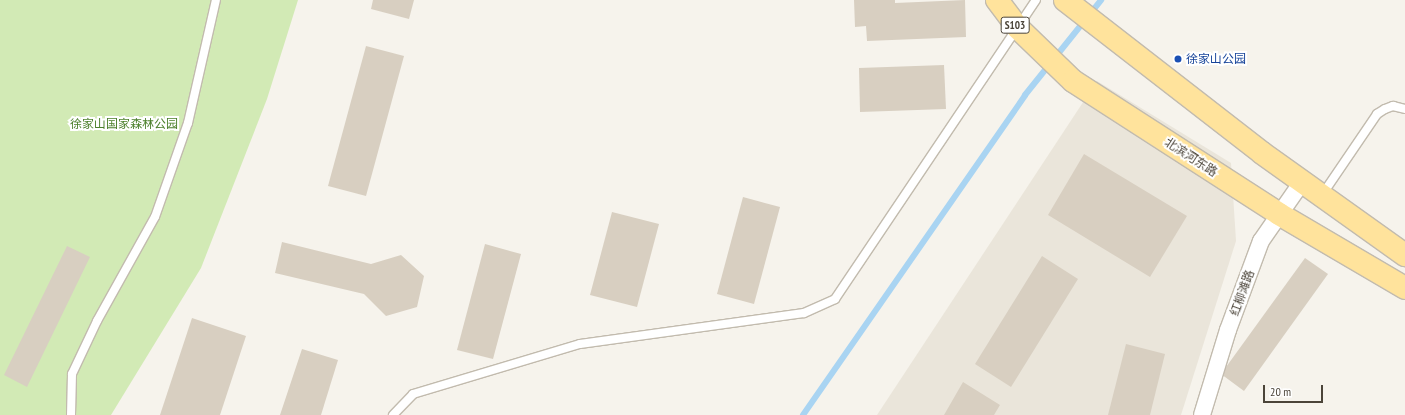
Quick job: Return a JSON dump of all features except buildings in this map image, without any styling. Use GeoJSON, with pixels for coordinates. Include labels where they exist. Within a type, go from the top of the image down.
{"type":"FeatureCollection","features":[{"type":"Feature","properties":{"kind":"main road","name":"北滨河东路"},"geometry":{"type":"LineString","coordinates":[[997,0],[1017,27],[1073,81],[1279,214],[1405,288]]}},
{"type":"Feature","properties":{"kind":"main road"},"geometry":{"type":"LineString","coordinates":[[1068,3],[1302,182],[1405,255]]}},
{"type":"Feature","properties":{"kind":"street","name":"红柳滩路"},"geometry":{"type":"LineString","coordinates":[[1202,415],[1228,330],[1261,241],[1302,182]]}},
{"type":"Feature","properties":{"kind":"lane"},"geometry":{"type":"LineString","coordinates":[[71,415],[72,374],[98,321],[158,210],[188,123],[216,0]]}},
{"type":"Feature","properties":{"kind":"lane"},"geometry":{"type":"LineString","coordinates":[[393,415],[413,394],[580,344],[804,313],[835,299],[1036,0]]}},
{"type":"Feature","properties":{"kind":"lane"},"geometry":{"type":"LineString","coordinates":[[1321,196],[1377,114],[1393,106],[1405,108]]}},
{"type":"Feature","properties":{"kind":"shaded area"},"geometry":{"type":"Polygon","coordinates":[[[1097,81],[1231,163],[1236,241],[1181,415],[877,415],[1097,81]]]}},
{"type":"Feature","properties":{"kind":"green space","name":"徐家山国家森林公园"},"geometry":{"type":"Polygon","coordinates":[[[0,0],[298,0],[267,99],[201,268],[111,415],[0,415],[0,0]]]}},
{"type":"Feature","properties":{"kind":"waterway"},"geometry":{"type":"LineString","coordinates":[[803,415],[1025,95],[1101,0]]}},
{"type":"Feature","properties":{"kind":"place","name":"徐家山公园"},"geometry":{"type":"Point","coordinates":[1178,59]}}]}
